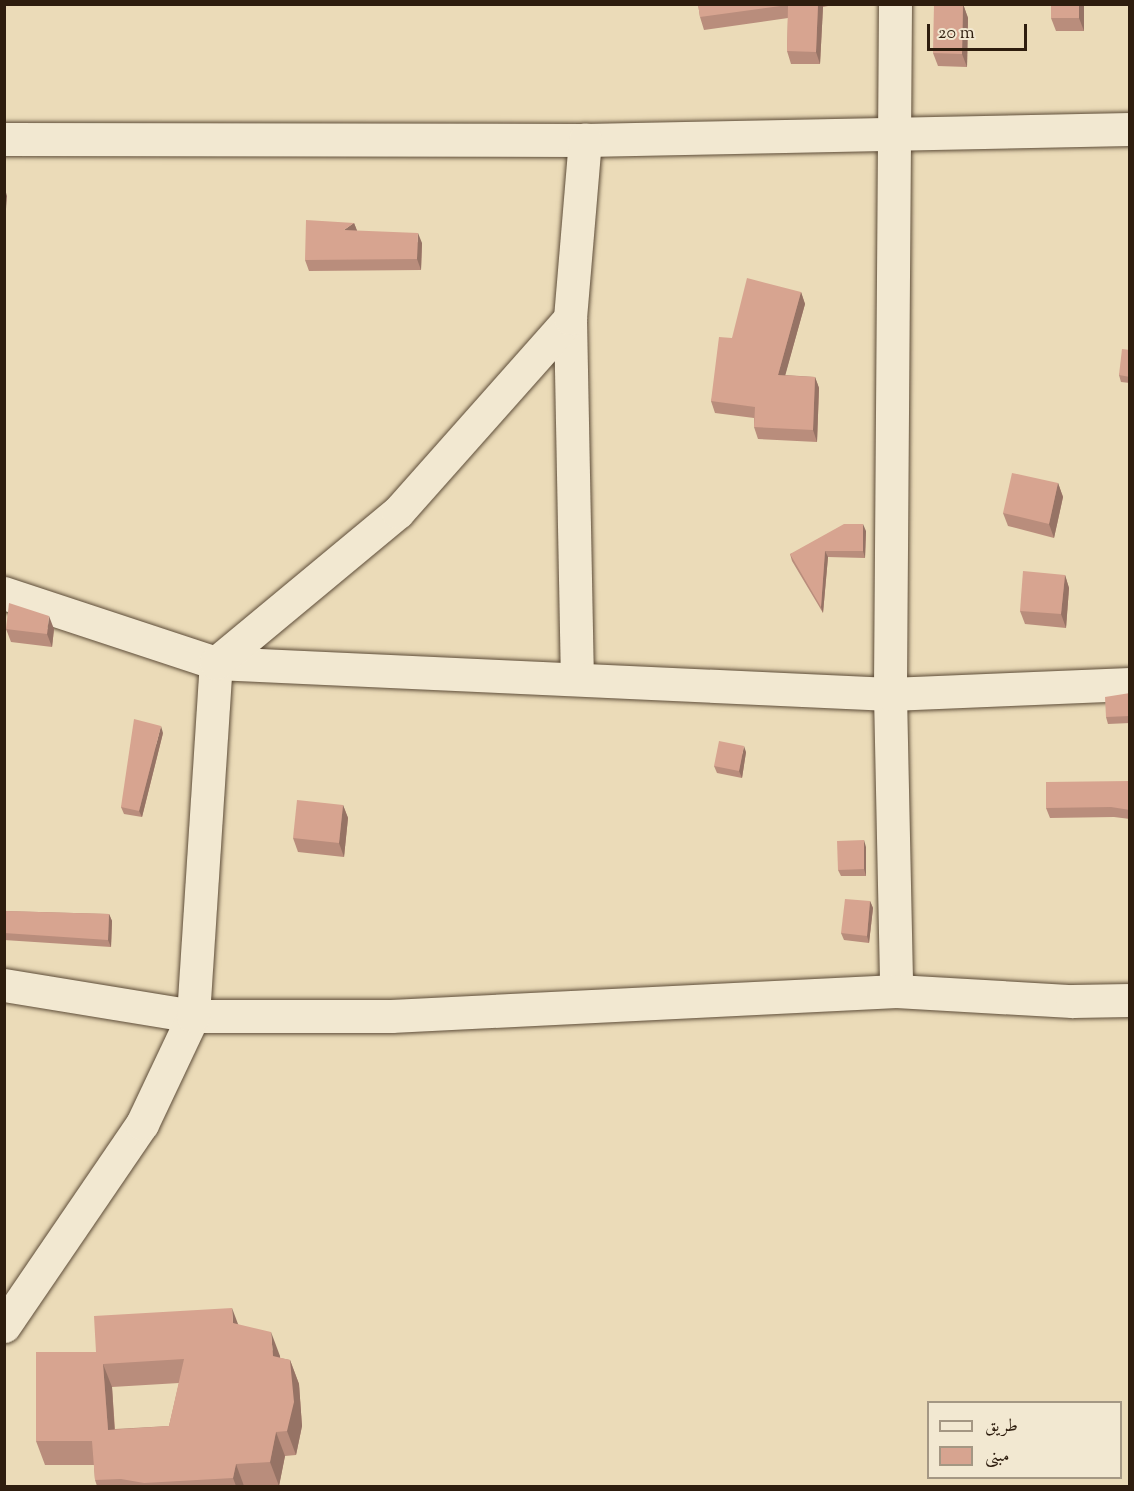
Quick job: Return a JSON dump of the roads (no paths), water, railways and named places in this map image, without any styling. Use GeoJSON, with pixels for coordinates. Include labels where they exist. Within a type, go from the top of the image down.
{"type":"FeatureCollection","features":[{"type":"Feature","properties":{"kind":"street"},"geometry":{"type":"LineString","coordinates":[[895,4],[890,694],[896,991]]}},
{"type":"Feature","properties":{"kind":"street"},"geometry":{"type":"LineString","coordinates":[[4,139],[585,140],[1130,129]]}},
{"type":"Feature","properties":{"kind":"street"},"geometry":{"type":"LineString","coordinates":[[577,679],[570,318],[585,140]]}},
{"type":"Feature","properties":{"kind":"street"},"geometry":{"type":"LineString","coordinates":[[4,1326],[142,1124],[193,1016],[216,663],[398,512],[570,318]]}},
{"type":"Feature","properties":{"kind":"street"},"geometry":{"type":"LineString","coordinates":[[4,593],[216,663],[890,694],[1130,684]]}},
{"type":"Feature","properties":{"kind":"street"},"geometry":{"type":"LineString","coordinates":[[4,985],[193,1016],[391,1016],[896,991],[1072,1002],[1130,1000]]}}]}
